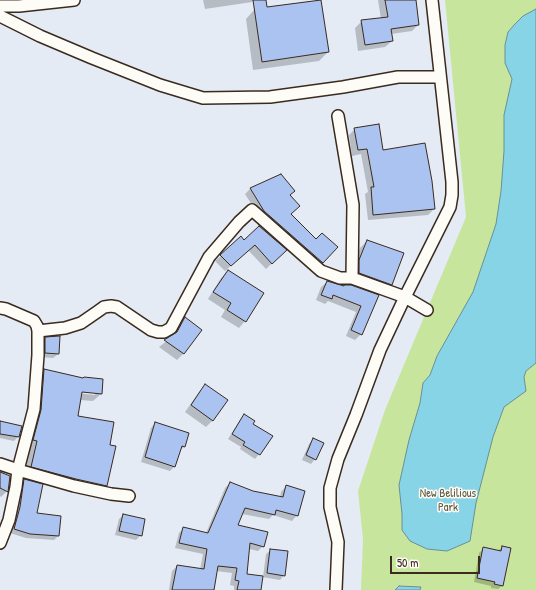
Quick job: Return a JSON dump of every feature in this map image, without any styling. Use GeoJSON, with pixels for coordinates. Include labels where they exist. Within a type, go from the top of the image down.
{"type":"FeatureCollection","features":[{"type":"Feature","properties":{"kind":"street"},"geometry":{"type":"LineString","coordinates":[[0,6],[19,6],[74,0]]}},
{"type":"Feature","properties":{"kind":"street"},"geometry":{"type":"LineString","coordinates":[[336,590],[338,542],[330,507],[330,488],[338,460],[380,350],[450,207],[452,195],[452,182],[432,0]]}},
{"type":"Feature","properties":{"kind":"street"},"geometry":{"type":"LineString","coordinates":[[0,16],[40,36],[92,58],[160,85],[203,98],[270,97],[344,87],[398,77],[440,77]]}},
{"type":"Feature","properties":{"kind":"street"},"geometry":{"type":"LineString","coordinates":[[338,116],[354,205],[352,278]]}},
{"type":"Feature","properties":{"kind":"street"},"geometry":{"type":"LineString","coordinates":[[38,331],[65,328],[81,323],[104,307],[111,306],[117,308],[151,330],[164,332],[171,328],[209,257],[239,222],[252,210],[321,271],[340,278],[352,278],[405,297],[427,310]]}},
{"type":"Feature","properties":{"kind":"street"},"geometry":{"type":"LineString","coordinates":[[0,308],[6,309],[34,321],[38,331],[38,355],[34,409],[18,470],[9,520],[0,543]]}},
{"type":"Feature","properties":{"kind":"street"},"geometry":{"type":"LineString","coordinates":[[0,464],[74,486],[111,494],[129,496]]}},
{"type":"Feature","properties":{"kind":"green space","name":"New Belilious Park"},"geometry":{"type":"Polygon","coordinates":[[[445,0],[536,0],[536,590],[361,590],[363,539],[358,491],[385,410],[466,217],[445,0]]]}},
{"type":"Feature","properties":{"kind":"water"},"geometry":{"type":"Polygon","coordinates":[[[536,9],[536,363],[526,371],[524,377],[526,391],[504,407],[493,437],[476,503],[470,541],[447,551],[427,549],[410,541],[402,530],[399,485],[409,440],[420,403],[423,383],[430,375],[437,356],[473,292],[496,224],[501,191],[504,151],[504,115],[512,79],[505,63],[505,45],[508,32],[523,16],[536,9]]]}},
{"type":"Feature","properties":{"kind":"water"},"geometry":{"type":"Polygon","coordinates":[[[399,586],[421,587],[420,590],[395,590],[399,586]]]}},
{"type":"Feature","properties":{"kind":"building"},"geometry":{"type":"Polygon","coordinates":[[[253,0],[266,0],[267,7],[321,0],[329,52],[262,62],[253,0]]]}},
{"type":"Feature","properties":{"kind":"building"},"geometry":{"type":"Polygon","coordinates":[[[385,0],[416,0],[419,25],[391,29],[393,41],[365,45],[361,20],[388,17],[385,0]]]}},
{"type":"Feature","properties":{"kind":"building"},"geometry":{"type":"Polygon","coordinates":[[[379,124],[383,150],[425,143],[432,181],[435,209],[373,215],[371,187],[374,187],[367,149],[358,150],[354,128],[379,124]]]}},
{"type":"Feature","properties":{"kind":"building"},"geometry":{"type":"Polygon","coordinates":[[[281,174],[295,191],[290,195],[300,206],[291,214],[316,239],[322,233],[338,247],[323,263],[264,211],[250,188],[281,174]]]}},
{"type":"Feature","properties":{"kind":"building"},"geometry":{"type":"Polygon","coordinates":[[[259,226],[287,250],[272,264],[255,245],[231,266],[220,255],[241,236],[244,240],[259,226]]]}},
{"type":"Feature","properties":{"kind":"building"},"geometry":{"type":"Polygon","coordinates":[[[367,240],[404,253],[392,285],[359,273],[359,260],[367,240]]]}},
{"type":"Feature","properties":{"kind":"building"},"geometry":{"type":"Polygon","coordinates":[[[228,270],[264,293],[246,322],[227,310],[231,303],[213,292],[228,270]]]}},
{"type":"Feature","properties":{"kind":"building"},"geometry":{"type":"Polygon","coordinates":[[[327,281],[344,286],[351,285],[379,295],[362,335],[351,330],[361,306],[333,295],[332,299],[321,295],[327,281]]]}},
{"type":"Feature","properties":{"kind":"building"},"geometry":{"type":"Polygon","coordinates":[[[185,317],[202,330],[184,354],[164,340],[177,332],[185,317]]]}},
{"type":"Feature","properties":{"kind":"building"},"geometry":{"type":"Polygon","coordinates":[[[60,336],[59,354],[45,353],[45,337],[60,336]]]}},
{"type":"Feature","properties":{"kind":"building"},"geometry":{"type":"Polygon","coordinates":[[[44,369],[83,378],[103,379],[102,394],[82,392],[78,416],[114,422],[110,445],[116,446],[107,486],[31,467],[37,441],[33,440],[41,410],[44,369]]]}},
{"type":"Feature","properties":{"kind":"building"},"geometry":{"type":"Polygon","coordinates":[[[205,384],[228,400],[213,421],[191,405],[205,384]]]}},
{"type":"Feature","properties":{"kind":"building"},"geometry":{"type":"Polygon","coordinates":[[[244,414],[255,421],[253,424],[273,436],[260,455],[243,445],[245,442],[232,434],[244,414]]]}},
{"type":"Feature","properties":{"kind":"building"},"geometry":{"type":"Polygon","coordinates":[[[0,421],[22,426],[19,437],[0,434],[0,421]]]}},
{"type":"Feature","properties":{"kind":"building"},"geometry":{"type":"Polygon","coordinates":[[[155,422],[189,433],[185,447],[182,446],[175,467],[145,457],[155,422]]]}},
{"type":"Feature","properties":{"kind":"building"},"geometry":{"type":"Polygon","coordinates":[[[313,438],[324,443],[316,460],[306,455],[313,438]]]}},
{"type":"Feature","properties":{"kind":"building"},"geometry":{"type":"Polygon","coordinates":[[[0,472],[10,476],[8,492],[0,488],[0,472]]]}},
{"type":"Feature","properties":{"kind":"building"},"geometry":{"type":"Polygon","coordinates":[[[24,479],[43,484],[37,513],[61,516],[59,536],[30,534],[14,529],[20,507],[24,479]]]}},
{"type":"Feature","properties":{"kind":"building"},"geometry":{"type":"Polygon","coordinates":[[[230,482],[253,491],[283,497],[286,485],[305,491],[298,516],[276,510],[275,515],[245,508],[238,525],[268,532],[264,547],[250,543],[247,574],[263,576],[261,590],[237,590],[239,581],[235,580],[237,568],[218,566],[214,590],[172,590],[177,565],[204,569],[207,549],[179,543],[183,527],[208,533],[230,482]]]}},
{"type":"Feature","properties":{"kind":"building"},"geometry":{"type":"Polygon","coordinates":[[[123,514],[145,519],[142,536],[119,531],[123,514]]]}},
{"type":"Feature","properties":{"kind":"building"},"geometry":{"type":"Polygon","coordinates":[[[502,546],[511,548],[503,586],[494,584],[495,582],[477,578],[483,547],[501,551],[502,546]]]}},
{"type":"Feature","properties":{"kind":"building"},"geometry":{"type":"Polygon","coordinates":[[[270,549],[288,551],[285,576],[267,573],[270,549]]]}}]}
